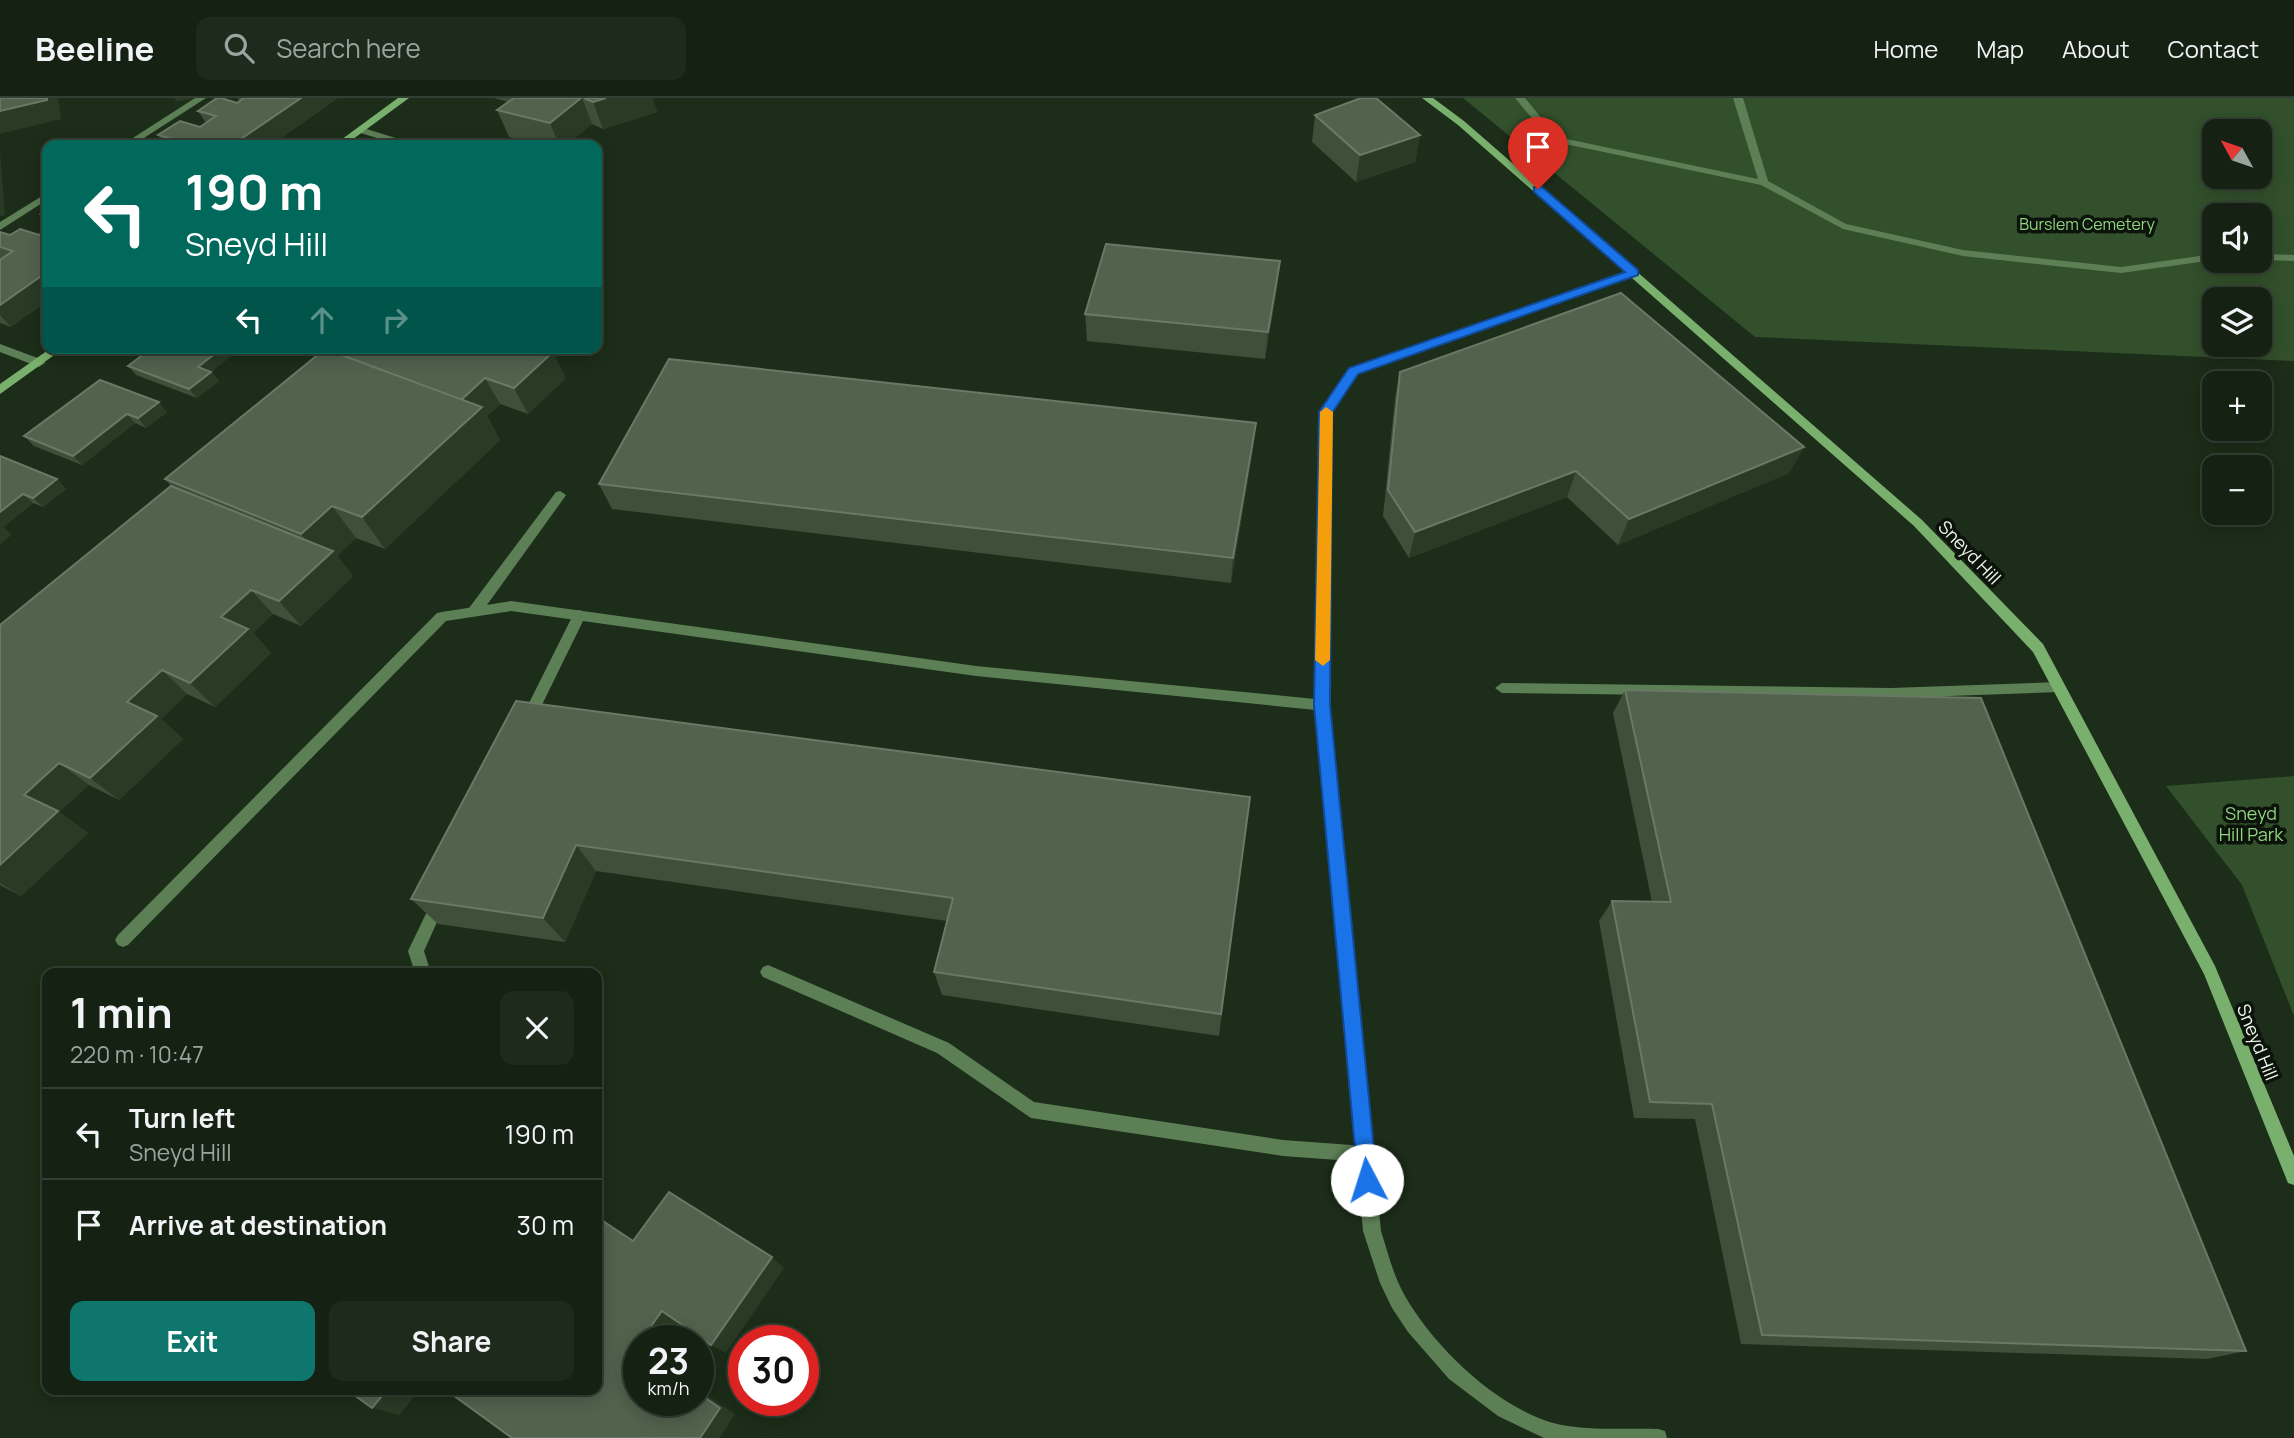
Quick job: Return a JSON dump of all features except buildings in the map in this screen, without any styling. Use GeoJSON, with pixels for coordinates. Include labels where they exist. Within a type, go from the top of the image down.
{"type":"FeatureCollection","features":[{"type":"Feature","properties":{"kind":"street"},"geometry":{"type":"LineString","coordinates":[[135,140],[201,98]]}},
{"type":"Feature","properties":{"kind":"street"},"geometry":{"type":"LineString","coordinates":[[346,140],[404,98]]}},
{"type":"Feature","properties":{"kind":"street","name":"Sneyd Hill"},"geometry":{"type":"LineString","coordinates":[[1427,98],[1461,123],[1918,523],[2038,648],[2210,971],[2294,1177]]}},
{"type":"Feature","properties":{"kind":"street"},"geometry":{"type":"LineString","coordinates":[[1520,98],[1554,139],[1763,183],[1843,226],[1963,253],[2122,270],[2202,259]]}},
{"type":"Feature","properties":{"kind":"street"},"geometry":{"type":"LineString","coordinates":[[1738,98],[1763,183]]}},
{"type":"Feature","properties":{"kind":"street"},"geometry":{"type":"LineString","coordinates":[[360,130],[393,140]]}},
{"type":"Feature","properties":{"kind":"street"},"geometry":{"type":"LineString","coordinates":[[0,227],[42,200]]}},
{"type":"Feature","properties":{"kind":"street"},"geometry":{"type":"LineString","coordinates":[[2272,257],[2294,258]]}},
{"type":"Feature","properties":{"kind":"street"},"geometry":{"type":"LineString","coordinates":[[1633,273],[1353,371],[1326,412],[1322,705],[1372,1231],[1387,1279],[1422,1337],[1474,1388],[1508,1411],[1557,1436],[1658,1438]]}},
{"type":"Feature","properties":{"kind":"street"},"geometry":{"type":"LineString","coordinates":[[0,348],[39,363]]}},
{"type":"Feature","properties":{"kind":"street"},"geometry":{"type":"LineString","coordinates":[[0,390],[51,354]]}},
{"type":"Feature","properties":{"kind":"street"},"geometry":{"type":"LineString","coordinates":[[474,612],[560,495]]}},
{"type":"Feature","properties":{"kind":"street"},"geometry":{"type":"LineString","coordinates":[[123,940],[443,617],[511,606],[976,671],[1322,705]]}},
{"type":"Feature","properties":{"kind":"street"},"geometry":{"type":"LineString","coordinates":[[520,736],[580,615]]}},
{"type":"Feature","properties":{"kind":"street"},"geometry":{"type":"LineString","coordinates":[[1502,688],[1891,693],[2059,687]]}},
{"type":"Feature","properties":{"kind":"street"},"geometry":{"type":"LineString","coordinates":[[421,968],[416,951],[444,892]]}},
{"type":"Feature","properties":{"kind":"street"},"geometry":{"type":"LineString","coordinates":[[768,972],[943,1048],[1031,1110],[1283,1147],[1365,1154]]}},
{"type":"Feature","properties":{"kind":"green space","name":"Burslem Cemetery"},"geometry":{"type":"Polygon","coordinates":[[[1463,98],[2294,98],[2294,361],[2204,357],[2272,357],[2272,287],[2202,287],[2202,357],[1755,337],[1463,98]]]}},
{"type":"Feature","properties":{"kind":"green space","name":"Sneyd Hill Park"},"geometry":{"type":"Polygon","coordinates":[[[2294,776],[2294,1016],[2242,885],[2166,786],[2294,776]]]}},
{"type":"Feature","properties":{"kind":"slow traffic"},"geometry":{"type":"LineString","coordinates":[[1323,660],[1326,412]]}},
{"type":"Feature","properties":{"kind":"route"},"geometry":{"type":"LineString","coordinates":[[1367,1180],[1322,705],[1326,412],[1353,371],[1633,273],[1538,189]]}}]}
